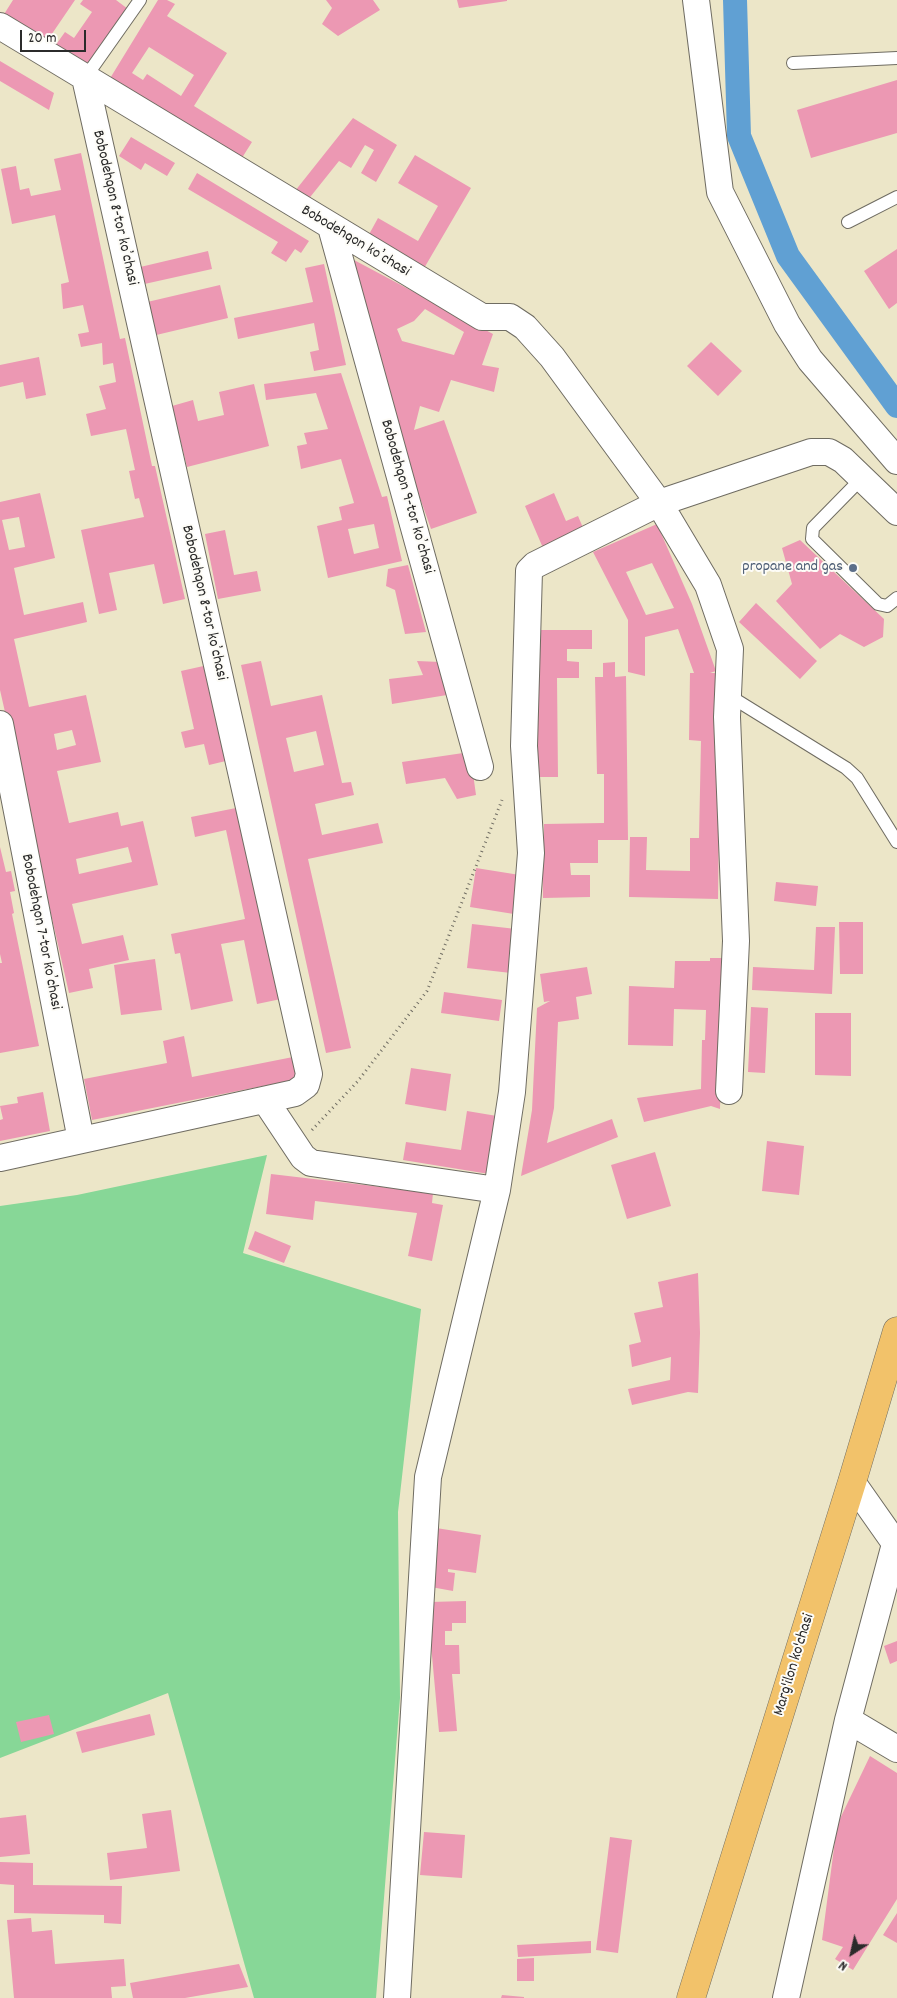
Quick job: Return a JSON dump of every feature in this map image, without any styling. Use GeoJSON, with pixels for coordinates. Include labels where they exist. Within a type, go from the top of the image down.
{"type":"FeatureCollection","features":[{"type":"Feature","properties":{"kind":"main road","name":"Marg'ilon ko'chasi"},"geometry":{"type":"LineString","coordinates":[[692,1998],[897,1331]]}},
{"type":"Feature","properties":{"kind":"street"},"geometry":{"type":"LineString","coordinates":[[696,0],[720,192],[787,324],[810,360],[897,461]]}},
{"type":"Feature","properties":{"kind":"street","name":"Bobodehqon koʼchasi"},"geometry":{"type":"LineString","coordinates":[[0,26],[482,317],[510,317],[525,327],[552,357],[659,503],[708,585],[730,649],[727,717],[736,941],[729,1091]]}},
{"type":"Feature","properties":{"kind":"street","name":"Bobodehqon 8-tor koʼchasi"},"geometry":{"type":"LineString","coordinates":[[0,1158],[295,1093],[306,1085],[308,1074],[85,78]]}},
{"type":"Feature","properties":{"kind":"street","name":"Bobodehqon 9-tor koʼchasi"},"geometry":{"type":"LineString","coordinates":[[331,227],[480,767]]}},
{"type":"Feature","properties":{"kind":"street"},"geometry":{"type":"LineString","coordinates":[[396,1998],[428,1477],[497,1190],[512,1092],[531,852],[524,746],[529,571],[535,565],[659,503],[811,452],[829,452],[843,460],[897,512]]}},
{"type":"Feature","properties":{"kind":"street","name":"Bobodehqon 7-tor koʼchasi"},"geometry":{"type":"LineString","coordinates":[[0,724],[81,1140]]}},
{"type":"Feature","properties":{"kind":"street"},"geometry":{"type":"LineString","coordinates":[[265,1100],[303,1157],[311,1164],[497,1190]]}},
{"type":"Feature","properties":{"kind":"street"},"geometry":{"type":"LineString","coordinates":[[786,1998],[848,1720],[896,1545],[852,1482]]}},
{"type":"Feature","properties":{"kind":"street"},"geometry":{"type":"LineString","coordinates":[[848,1720],[897,1749]]}},
{"type":"Feature","properties":{"kind":"lane"},"geometry":{"type":"LineString","coordinates":[[85,78],[137,1]]}},
{"type":"Feature","properties":{"kind":"lane"},"geometry":{"type":"LineString","coordinates":[[792,63],[897,58]]}},
{"type":"Feature","properties":{"kind":"lane"},"geometry":{"type":"LineString","coordinates":[[848,222],[897,197]]}},
{"type":"Feature","properties":{"kind":"lane"},"geometry":{"type":"LineString","coordinates":[[862,478],[813,528],[812,538],[878,604],[887,606],[897,598]]}},
{"type":"Feature","properties":{"kind":"lane"},"geometry":{"type":"LineString","coordinates":[[728,695],[846,768],[857,778],[897,842]]}},
{"type":"Feature","properties":{"kind":"path"},"geometry":{"type":"LineString","coordinates":[[296,1146],[358,1081],[427,991],[502,800]]}},
{"type":"Feature","properties":{"kind":"green space"},"geometry":{"type":"Polygon","coordinates":[[[267,1155],[243,1253],[421,1309],[398,1512],[400,1698],[376,1998],[254,1998],[168,1693],[0,1758],[0,1206],[77,1195],[267,1155]]]}},
{"type":"Feature","properties":{"kind":"building"},"geometry":{"type":"Polygon","coordinates":[[[13,0],[75,0],[43,47],[1,19],[13,0]]]}},
{"type":"Feature","properties":{"kind":"building"},"geometry":{"type":"Polygon","coordinates":[[[83,0],[116,0],[128,9],[91,61],[80,65],[55,46],[65,32],[74,38],[92,12],[80,4],[83,0]]]}},
{"type":"Feature","properties":{"kind":"building"},"geometry":{"type":"Polygon","coordinates":[[[158,0],[167,0],[175,4],[167,16],[227,53],[194,106],[252,142],[240,161],[109,80],[158,0]],[[149,47],[132,73],[143,80],[147,74],[181,96],[194,75],[149,47]]]}},
{"type":"Feature","properties":{"kind":"building"},"geometry":{"type":"Polygon","coordinates":[[[326,0],[373,0],[380,10],[338,36],[322,24],[332,8],[326,0]]]}},
{"type":"Feature","properties":{"kind":"building"},"geometry":{"type":"Polygon","coordinates":[[[457,0],[507,0],[507,1],[459,8],[457,0]]]}},
{"type":"Feature","properties":{"kind":"building"},"geometry":{"type":"Polygon","coordinates":[[[0,61],[54,93],[49,110],[0,81],[0,61]]]}},
{"type":"Feature","properties":{"kind":"building"},"geometry":{"type":"Polygon","coordinates":[[[897,80],[897,133],[811,158],[797,110],[897,80]]]}},
{"type":"Feature","properties":{"kind":"building"},"geometry":{"type":"Polygon","coordinates":[[[353,118],[397,145],[376,182],[361,173],[374,150],[365,145],[351,168],[339,161],[307,201],[295,191],[353,118]]]}},
{"type":"Feature","properties":{"kind":"building"},"geometry":{"type":"Polygon","coordinates":[[[131,137],[175,163],[167,176],[145,163],[141,170],[119,156],[131,137]]]}},
{"type":"Feature","properties":{"kind":"building"},"geometry":{"type":"Polygon","coordinates":[[[81,153],[120,339],[125,338],[152,466],[155,466],[185,599],[163,604],[154,564],[109,573],[117,610],[99,614],[81,530],[144,517],[139,498],[135,499],[129,471],[135,470],[126,429],[91,436],[86,414],[106,409],[99,386],[116,382],[113,363],[103,365],[102,343],[81,347],[78,334],[89,332],[83,305],[63,309],[61,284],[69,282],[55,215],[12,224],[1,169],[16,166],[20,190],[29,188],[31,196],[61,190],[54,159],[81,153]]]}},
{"type":"Feature","properties":{"kind":"building"},"geometry":{"type":"Polygon","coordinates":[[[415,155],[471,188],[423,270],[367,238],[378,218],[418,241],[438,206],[398,183],[415,155]]]}},
{"type":"Feature","properties":{"kind":"building"},"geometry":{"type":"Polygon","coordinates":[[[197,173],[309,241],[301,253],[295,249],[286,262],[271,253],[278,242],[188,189],[197,173]]]}},
{"type":"Feature","properties":{"kind":"building"},"geometry":{"type":"Polygon","coordinates":[[[897,249],[897,303],[889,309],[864,271],[897,249]]]}},
{"type":"Feature","properties":{"kind":"building"},"geometry":{"type":"Polygon","coordinates":[[[208,251],[212,269],[140,285],[136,268],[208,251]]]}},
{"type":"Feature","properties":{"kind":"building"},"geometry":{"type":"Polygon","coordinates":[[[354,260],[493,334],[482,365],[499,368],[494,392],[451,380],[439,412],[420,406],[414,430],[444,420],[477,513],[431,529],[398,436],[349,262],[354,260]],[[425,309],[414,321],[397,329],[402,341],[454,355],[464,332],[425,309]]]}},
{"type":"Feature","properties":{"kind":"building"},"geometry":{"type":"Polygon","coordinates":[[[324,264],[346,365],[314,371],[310,352],[319,350],[314,323],[238,339],[234,318],[313,302],[305,268],[324,264]]]}},
{"type":"Feature","properties":{"kind":"building"},"geometry":{"type":"Polygon","coordinates":[[[220,285],[228,318],[152,336],[143,303],[220,285]]]}},
{"type":"Feature","properties":{"kind":"building"},"geometry":{"type":"Polygon","coordinates":[[[711,342],[742,371],[718,396],[687,366],[711,342]]]}},
{"type":"Feature","properties":{"kind":"building"},"geometry":{"type":"Polygon","coordinates":[[[39,357],[46,395],[26,399],[23,382],[0,387],[0,365],[39,357]]]}},
{"type":"Feature","properties":{"kind":"building"},"geometry":{"type":"Polygon","coordinates":[[[341,373],[382,497],[387,496],[402,561],[328,578],[317,526],[342,520],[339,507],[354,503],[341,459],[301,469],[297,446],[307,444],[304,433],[328,429],[316,393],[266,400],[264,384],[341,373]],[[374,524],[348,529],[354,554],[379,548],[374,524]]]}},
{"type":"Feature","properties":{"kind":"building"},"geometry":{"type":"Polygon","coordinates":[[[254,384],[269,446],[187,467],[172,406],[193,400],[198,421],[224,415],[219,392],[254,384]]]}},
{"type":"Feature","properties":{"kind":"building"},"geometry":{"type":"Polygon","coordinates":[[[40,493],[55,558],[14,568],[24,615],[83,602],[87,622],[14,639],[29,707],[86,695],[101,762],[57,771],[69,823],[118,812],[121,826],[143,821],[158,885],[72,904],[82,944],[123,935],[129,960],[89,969],[93,988],[69,993],[0,690],[0,502],[40,493]],[[19,517],[2,520],[9,550],[25,547],[19,517]],[[72,730],[54,734],[57,750],[76,745],[72,730]],[[128,847],[76,859],[79,874],[132,862],[128,847]]]}},
{"type":"Feature","properties":{"kind":"building"},"geometry":{"type":"Polygon","coordinates":[[[554,493],[566,521],[578,516],[584,530],[543,548],[525,506],[554,493]]]}},
{"type":"Feature","properties":{"kind":"building"},"geometry":{"type":"Polygon","coordinates":[[[657,524],[692,604],[716,671],[710,673],[718,673],[720,741],[718,899],[629,897],[630,837],[647,837],[646,870],[690,871],[690,838],[699,838],[701,741],[689,740],[690,673],[694,673],[678,629],[645,637],[645,676],[628,672],[628,620],[593,552],[657,524]],[[652,563],[626,572],[646,615],[674,608],[652,563]]]}},
{"type":"Feature","properties":{"kind":"building"},"geometry":{"type":"Polygon","coordinates":[[[225,530],[234,575],[257,571],[261,591],[218,599],[205,534],[225,530]]]}},
{"type":"Feature","properties":{"kind":"building"},"geometry":{"type":"Polygon","coordinates":[[[800,540],[884,619],[883,637],[864,647],[840,634],[820,649],[776,601],[792,584],[782,548],[800,540]]]}},
{"type":"Feature","properties":{"kind":"building"},"geometry":{"type":"Polygon","coordinates":[[[408,565],[426,632],[405,634],[395,590],[386,586],[388,569],[408,565]]]}},
{"type":"Feature","properties":{"kind":"building"},"geometry":{"type":"Polygon","coordinates":[[[756,603],[817,661],[800,679],[739,622],[756,603]]]}},
{"type":"Feature","properties":{"kind":"building"},"geometry":{"type":"Polygon","coordinates":[[[534,630],[592,630],[592,649],[567,649],[567,661],[579,662],[579,678],[557,678],[558,777],[535,777],[534,630]]]}},
{"type":"Feature","properties":{"kind":"building"},"geometry":{"type":"Polygon","coordinates":[[[261,661],[271,706],[322,695],[342,783],[351,782],[354,795],[315,804],[322,835],[378,823],[383,843],[308,859],[351,1048],[326,1053],[241,665],[261,661]],[[316,731],[286,738],[294,772],[324,765],[316,731]]]}},
{"type":"Feature","properties":{"kind":"building"},"geometry":{"type":"Polygon","coordinates":[[[417,661],[440,662],[447,695],[392,704],[389,679],[423,675],[417,661]]]}},
{"type":"Feature","properties":{"kind":"building"},"geometry":{"type":"Polygon","coordinates":[[[615,662],[615,677],[626,676],[628,840],[598,840],[598,863],[570,863],[571,875],[590,875],[590,897],[543,898],[542,841],[544,841],[544,824],[604,823],[604,774],[597,774],[595,677],[603,677],[603,663],[615,662]]]}},
{"type":"Feature","properties":{"kind":"building"},"geometry":{"type":"Polygon","coordinates":[[[208,665],[230,760],[209,765],[204,744],[185,748],[181,732],[194,729],[181,671],[208,665]]]}},
{"type":"Feature","properties":{"kind":"building"},"geometry":{"type":"Polygon","coordinates":[[[470,752],[476,795],[457,799],[445,778],[406,784],[402,762],[470,752]]]}},
{"type":"Feature","properties":{"kind":"building"},"geometry":{"type":"Polygon","coordinates":[[[241,807],[281,999],[257,1004],[244,940],[221,944],[233,1001],[191,1010],[180,953],[175,954],[171,934],[245,919],[226,830],[195,837],[191,817],[241,807]]]}},
{"type":"Feature","properties":{"kind":"building"},"geometry":{"type":"Polygon","coordinates":[[[0,847],[6,872],[11,871],[15,891],[10,892],[14,913],[12,914],[39,1046],[0,1053],[0,963],[2,963],[0,954],[0,847]]]}},
{"type":"Feature","properties":{"kind":"building"},"geometry":{"type":"Polygon","coordinates":[[[476,868],[526,876],[520,915],[470,907],[476,868]]]}},
{"type":"Feature","properties":{"kind":"building"},"geometry":{"type":"Polygon","coordinates":[[[776,882],[818,886],[816,906],[774,901],[776,882]]]}},
{"type":"Feature","properties":{"kind":"building"},"geometry":{"type":"Polygon","coordinates":[[[839,922],[863,922],[863,974],[840,974],[839,922]]]}},
{"type":"Feature","properties":{"kind":"building"},"geometry":{"type":"Polygon","coordinates":[[[472,924],[516,929],[511,973],[467,968],[472,924]]]}},
{"type":"Feature","properties":{"kind":"building"},"geometry":{"type":"Polygon","coordinates":[[[816,927],[835,927],[832,994],[752,990],[753,967],[814,970],[816,927]]]}},
{"type":"Feature","properties":{"kind":"building"},"geometry":{"type":"Polygon","coordinates":[[[710,958],[724,958],[720,1109],[711,1106],[644,1122],[637,1098],[701,1089],[702,1040],[705,1040],[706,1010],[674,1009],[673,1046],[628,1045],[629,986],[674,988],[675,961],[710,961],[710,958]]]}},
{"type":"Feature","properties":{"kind":"building"},"geometry":{"type":"Polygon","coordinates":[[[155,959],[162,1010],[121,1015],[114,965],[155,959]]]}},
{"type":"Feature","properties":{"kind":"building"},"geometry":{"type":"Polygon","coordinates":[[[587,967],[592,994],[576,997],[579,1019],[558,1022],[554,1108],[547,1143],[612,1119],[618,1137],[521,1176],[532,1110],[537,1008],[550,1001],[544,1002],[540,974],[587,967]]]}},
{"type":"Feature","properties":{"kind":"building"},"geometry":{"type":"Polygon","coordinates":[[[444,992],[502,1000],[499,1021],[441,1013],[444,992]]]}},
{"type":"Feature","properties":{"kind":"building"},"geometry":{"type":"Polygon","coordinates":[[[751,1007],[768,1008],[765,1073],[748,1072],[751,1007]]]}},
{"type":"Feature","properties":{"kind":"building"},"geometry":{"type":"Polygon","coordinates":[[[815,1013],[851,1013],[851,1076],[815,1075],[815,1013]]]}},
{"type":"Feature","properties":{"kind":"building"},"geometry":{"type":"Polygon","coordinates":[[[184,1036],[192,1077],[293,1057],[298,1079],[92,1120],[84,1079],[167,1063],[163,1041],[184,1036]]]}},
{"type":"Feature","properties":{"kind":"building"},"geometry":{"type":"Polygon","coordinates":[[[411,1068],[451,1074],[446,1111],[405,1104],[411,1068]]]}},
{"type":"Feature","properties":{"kind":"building"},"geometry":{"type":"Polygon","coordinates":[[[43,1092],[50,1131],[0,1141],[0,1120],[3,1119],[0,1106],[18,1103],[17,1097],[43,1092]]]}},
{"type":"Feature","properties":{"kind":"building"},"geometry":{"type":"Polygon","coordinates":[[[467,1111],[497,1116],[489,1174],[403,1160],[406,1142],[461,1150],[467,1111]]]}},
{"type":"Feature","properties":{"kind":"building"},"geometry":{"type":"Polygon","coordinates":[[[767,1141],[804,1146],[799,1195],[762,1191],[767,1141]]]}},
{"type":"Feature","properties":{"kind":"building"},"geometry":{"type":"Polygon","coordinates":[[[655,1152],[671,1206],[627,1219],[611,1165],[655,1152]]]}},
{"type":"Feature","properties":{"kind":"building"},"geometry":{"type":"Polygon","coordinates":[[[271,1174],[433,1193],[432,1203],[443,1205],[432,1261],[408,1256],[417,1213],[315,1201],[313,1220],[266,1214],[271,1174]]]}},
{"type":"Feature","properties":{"kind":"building"},"geometry":{"type":"Polygon","coordinates":[[[255,1231],[291,1246],[284,1263],[248,1249],[255,1231]]]}},
{"type":"Feature","properties":{"kind":"building"},"geometry":{"type":"Polygon","coordinates":[[[698,1273],[700,1333],[698,1393],[688,1392],[632,1405],[628,1389],[670,1380],[671,1357],[632,1367],[629,1345],[641,1342],[634,1313],[663,1307],[658,1282],[698,1273]]]}},
{"type":"Feature","properties":{"kind":"building"},"geometry":{"type":"Polygon","coordinates":[[[436,1528],[481,1535],[476,1573],[448,1569],[448,1572],[455,1573],[453,1591],[431,1587],[436,1528]]]}},
{"type":"Feature","properties":{"kind":"building"},"geometry":{"type":"Polygon","coordinates":[[[466,1601],[466,1623],[452,1623],[452,1631],[445,1631],[445,1645],[459,1645],[460,1674],[452,1674],[457,1731],[439,1732],[431,1645],[430,1602],[466,1601]]]}},
{"type":"Feature","properties":{"kind":"building"},"geometry":{"type":"Polygon","coordinates":[[[897,1641],[897,1661],[890,1664],[884,1646],[897,1641]]]}},
{"type":"Feature","properties":{"kind":"building"},"geometry":{"type":"Polygon","coordinates":[[[150,1714],[155,1735],[82,1753],[76,1732],[150,1714]]]}},
{"type":"Feature","properties":{"kind":"building"},"geometry":{"type":"Polygon","coordinates":[[[49,1715],[54,1734],[21,1742],[16,1722],[49,1715]]]}},
{"type":"Feature","properties":{"kind":"building"},"geometry":{"type":"Polygon","coordinates":[[[870,1756],[897,1773],[897,1899],[853,1970],[835,1959],[843,1947],[822,1940],[837,1825],[870,1756]]]}},
{"type":"Feature","properties":{"kind":"building"},"geometry":{"type":"Polygon","coordinates":[[[171,1810],[180,1871],[110,1880],[107,1853],[147,1848],[142,1814],[171,1810]]]}},
{"type":"Feature","properties":{"kind":"building"},"geometry":{"type":"Polygon","coordinates":[[[26,1815],[30,1854],[0,1857],[0,1818],[26,1815]]]}},
{"type":"Feature","properties":{"kind":"building"},"geometry":{"type":"Polygon","coordinates":[[[424,1832],[465,1835],[462,1878],[420,1875],[424,1832]]]}},
{"type":"Feature","properties":{"kind":"building"},"geometry":{"type":"Polygon","coordinates":[[[610,1837],[632,1840],[618,1953],[596,1950],[610,1837]]]}},
{"type":"Feature","properties":{"kind":"building"},"geometry":{"type":"Polygon","coordinates":[[[0,1862],[33,1863],[33,1885],[122,1886],[121,1924],[104,1923],[104,1915],[14,1913],[14,1885],[0,1884],[0,1862]]]}},
{"type":"Feature","properties":{"kind":"building"},"geometry":{"type":"Polygon","coordinates":[[[897,1913],[897,1943],[883,1935],[897,1913]]]}},
{"type":"Feature","properties":{"kind":"building"},"geometry":{"type":"Polygon","coordinates":[[[31,1918],[32,1932],[52,1930],[55,1964],[124,1959],[126,1986],[111,1987],[112,1998],[14,1998],[7,1920],[31,1918]]]}},
{"type":"Feature","properties":{"kind":"building"},"geometry":{"type":"Polygon","coordinates":[[[591,1941],[591,1953],[518,1957],[517,1945],[591,1941]]]}},
{"type":"Feature","properties":{"kind":"building"},"geometry":{"type":"Polygon","coordinates":[[[534,1958],[534,1981],[517,1981],[517,1959],[534,1958]]]}},
{"type":"Feature","properties":{"kind":"building"},"geometry":{"type":"Polygon","coordinates":[[[239,1964],[248,1987],[185,1998],[133,1998],[130,1983],[239,1964]]]}},
{"type":"Feature","properties":{"kind":"building"},"geometry":{"type":"Polygon","coordinates":[[[502,1995],[524,1997],[524,1998],[501,1998],[502,1995]]]}},
{"type":"Feature","properties":{"kind":"waterway"},"geometry":{"type":"LineString","coordinates":[[735,0],[739,136],[788,256],[897,406]]}},
{"type":"Feature","properties":{"kind":"place","name":"propane and gas"},"geometry":{"type":"Point","coordinates":[853,568]}}]}
